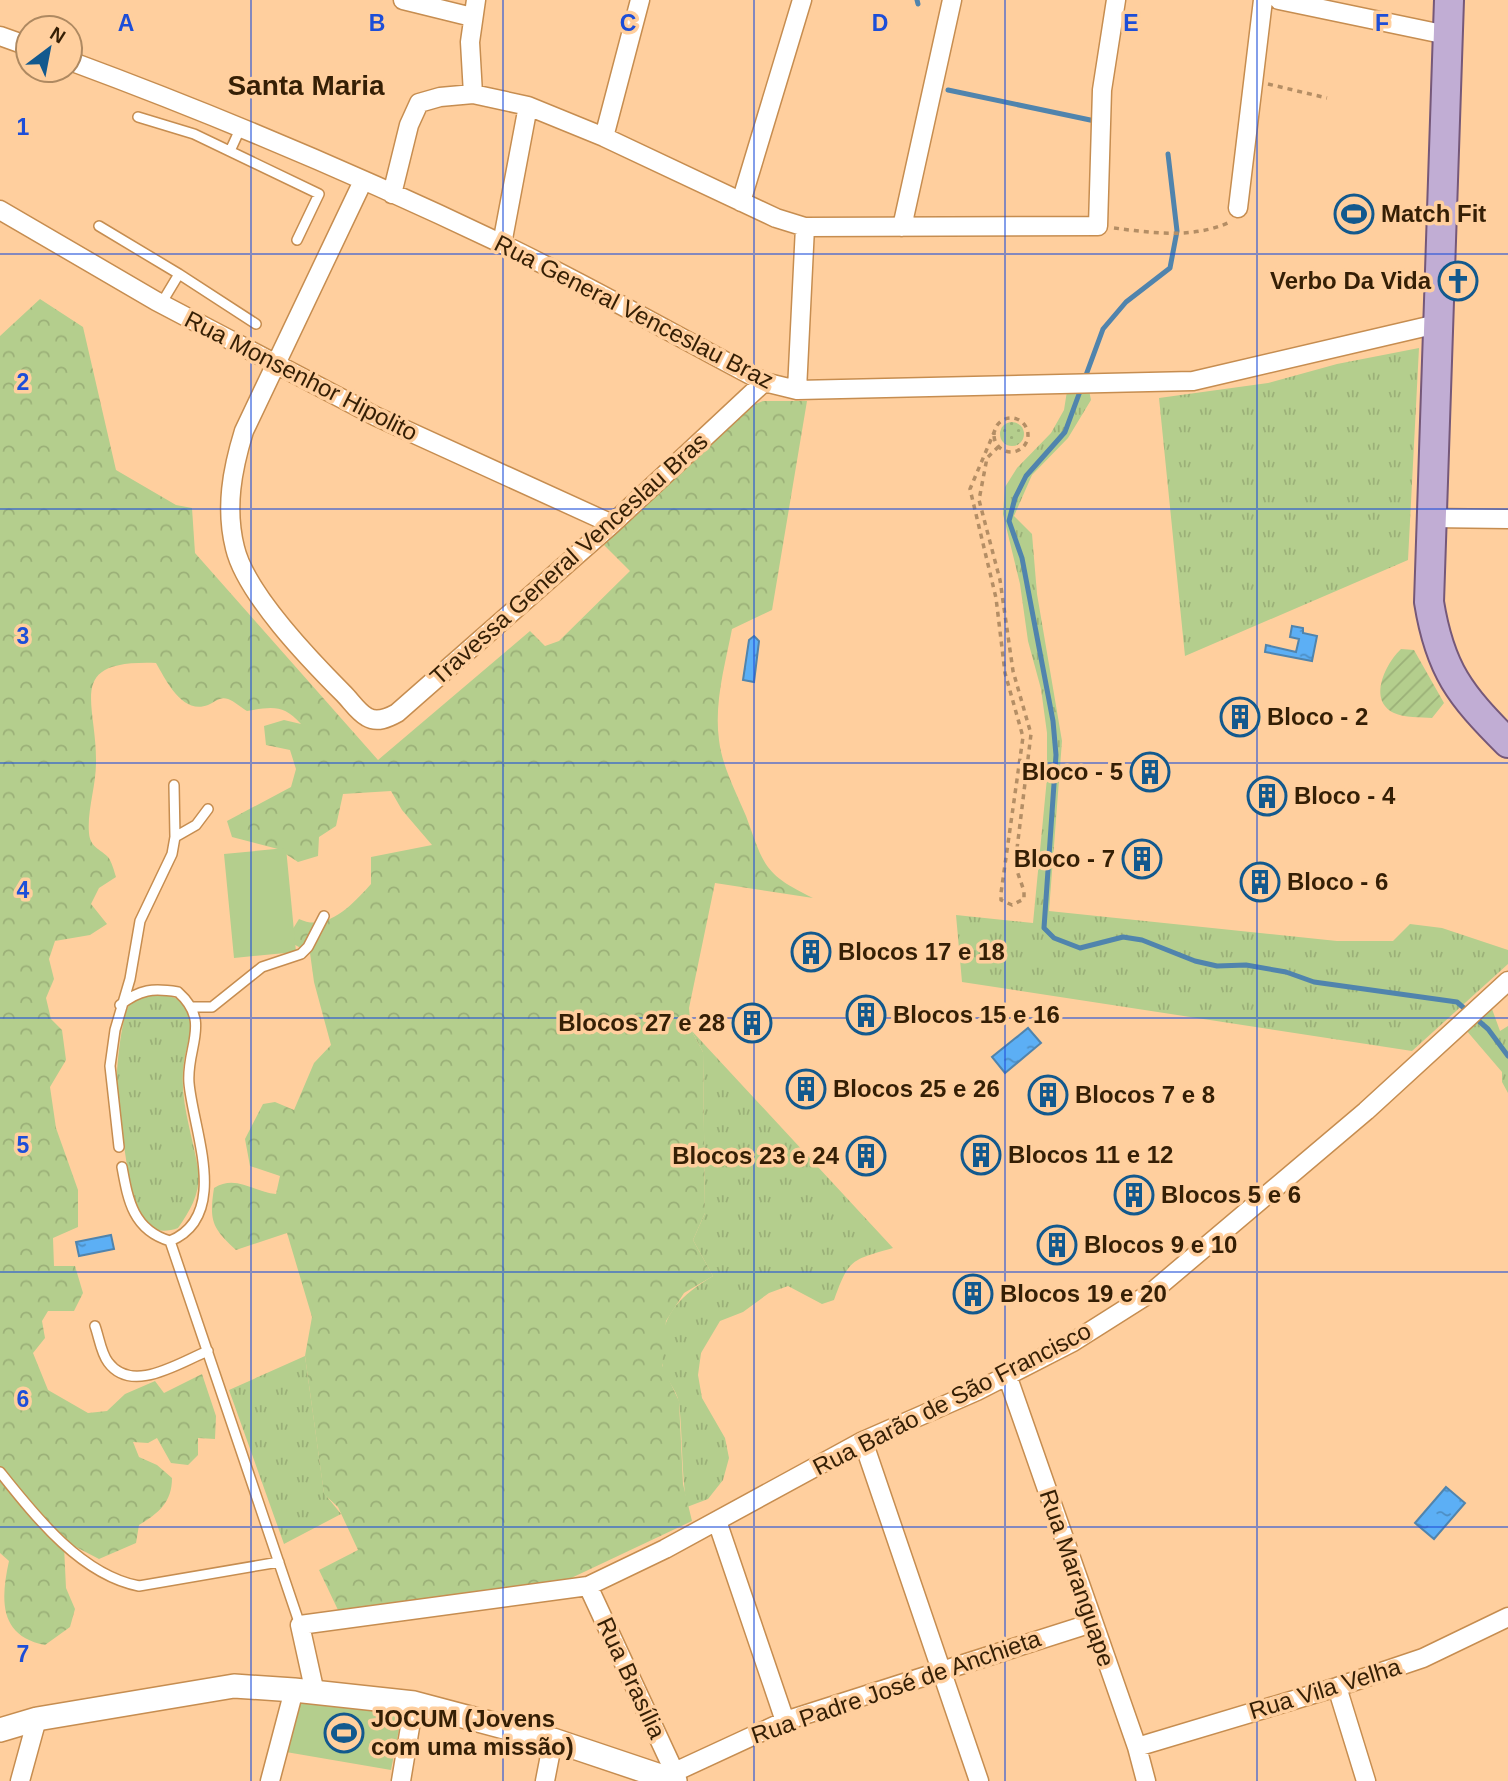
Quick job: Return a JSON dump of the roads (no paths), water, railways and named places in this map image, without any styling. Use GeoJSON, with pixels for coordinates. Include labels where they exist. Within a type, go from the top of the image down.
{"type":"FeatureCollection","features":[{"type":"Feature","properties":{"kind":"main road"},"geometry":{"type":"LineString","coordinates":[[1449,0],[1429,602],[1435,642],[1445,666],[1469,703],[1508,743]]}},
{"type":"Feature","properties":{"kind":"street"},"geometry":{"type":"LineString","coordinates":[[403,0],[474,9],[470,42],[473,94]]}},
{"type":"Feature","properties":{"kind":"street"},"geometry":{"type":"LineString","coordinates":[[604,137],[640,0]]}},
{"type":"Feature","properties":{"kind":"street"},"geometry":{"type":"LineString","coordinates":[[741,202],[802,0]]}},
{"type":"Feature","properties":{"kind":"street"},"geometry":{"type":"LineString","coordinates":[[902,227],[952,0]]}},
{"type":"Feature","properties":{"kind":"street"},"geometry":{"type":"LineString","coordinates":[[392,194],[409,125],[419,103],[440,97],[473,94],[528,107],[604,137],[741,202],[805,227],[1098,226],[1102,90],[1116,0]]}},
{"type":"Feature","properties":{"kind":"street"},"geometry":{"type":"LineString","coordinates":[[1241,209],[1252,80],[1263,0]]}},
{"type":"Feature","properties":{"kind":"street"},"geometry":{"type":"LineString","coordinates":[[1279,0],[1447,36]]}},
{"type":"Feature","properties":{"kind":"street","name":"Rua General Venceslau Braz"},"geometry":{"type":"LineString","coordinates":[[84,66],[241,127],[392,194],[502,244],[764,383],[797,390],[1193,381],[1437,324]]}},
{"type":"Feature","properties":{"kind":"street"},"geometry":{"type":"LineString","coordinates":[[502,244],[528,107]]}},
{"type":"Feature","properties":{"kind":"street"},"geometry":{"type":"LineString","coordinates":[[274,363],[363,181]]}},
{"type":"Feature","properties":{"kind":"street","name":"Rua Monsenhor Hipolito"},"geometry":{"type":"LineString","coordinates":[[0,210],[162,304],[387,422],[612,524]]}},
{"type":"Feature","properties":{"kind":"street"},"geometry":{"type":"LineString","coordinates":[[797,390],[805,227]]}},
{"type":"Feature","properties":{"kind":"street","name":"Travessa General Venceslau Bras"},"geometry":{"type":"LineString","coordinates":[[274,363],[244,431],[232,471],[229,516],[235,550],[252,583],[311,661],[367,718],[384,719],[397,713],[612,524],[764,383]]}},
{"type":"Feature","properties":{"kind":"street"},"geometry":{"type":"LineString","coordinates":[[1431,519],[1508,519]]}},
{"type":"Feature","properties":{"kind":"street","name":"Rua Barão de São Francisco"},"geometry":{"type":"LineString","coordinates":[[300,1625],[588,1586],[717,1521],[863,1441],[1073,1342],[1152,1292],[1366,1111],[1508,981]]}},
{"type":"Feature","properties":{"kind":"street","name":"Rua Maranguape"},"geometry":{"type":"LineString","coordinates":[[1007,1375],[1146,1781]]}},
{"type":"Feature","properties":{"kind":"street"},"geometry":{"type":"LineString","coordinates":[[863,1441],[979,1781]]}},
{"type":"Feature","properties":{"kind":"street"},"geometry":{"type":"LineString","coordinates":[[717,1521],[785,1721]]}},
{"type":"Feature","properties":{"kind":"street","name":"Rua Brasília"},"geometry":{"type":"LineString","coordinates":[[588,1586],[672,1776]]}},
{"type":"Feature","properties":{"kind":"street","name":"Rua Vila Velha"},"geometry":{"type":"LineString","coordinates":[[1136,1746],[1337,1687],[1423,1658],[1508,1617]]}},
{"type":"Feature","properties":{"kind":"street","name":"Rua Padre José de Anchieta"},"geometry":{"type":"LineString","coordinates":[[672,1776],[785,1721],[939,1669],[1092,1623]]}},
{"type":"Feature","properties":{"kind":"street"},"geometry":{"type":"LineString","coordinates":[[270,1781],[304,1691],[300,1625]]}},
{"type":"Feature","properties":{"kind":"street"},"geometry":{"type":"LineString","coordinates":[[0,1730],[37,1719],[234,1686],[414,1703],[554,1740],[672,1776]]}},
{"type":"Feature","properties":{"kind":"street"},"geometry":{"type":"LineString","coordinates":[[1337,1687],[1366,1781]]}},
{"type":"Feature","properties":{"kind":"street"},"geometry":{"type":"LineString","coordinates":[[401,1781],[414,1703]]}},
{"type":"Feature","properties":{"kind":"street"},"geometry":{"type":"LineString","coordinates":[[20,1781],[37,1719]]}},
{"type":"Feature","properties":{"kind":"street"},"geometry":{"type":"LineString","coordinates":[[545,1781],[554,1740]]}},
{"type":"Feature","properties":{"kind":"lane"},"geometry":{"type":"LineString","coordinates":[[138,117],[194,134],[319,194],[297,240]]}},
{"type":"Feature","properties":{"kind":"lane"},"geometry":{"type":"LineString","coordinates":[[230,151],[241,127]]}},
{"type":"Feature","properties":{"kind":"lane"},"geometry":{"type":"LineString","coordinates":[[99,226],[256,324]]}},
{"type":"Feature","properties":{"kind":"lane"},"geometry":{"type":"LineString","coordinates":[[162,304],[179,274]]}},
{"type":"Feature","properties":{"kind":"lane"},"geometry":{"type":"LineString","coordinates":[[119,1147],[110,1066],[120,1005],[130,979],[140,921],[165,871],[175,837],[174,785]]}},
{"type":"Feature","properties":{"kind":"lane"},"geometry":{"type":"LineString","coordinates":[[175,837],[196,825],[208,809]]}},
{"type":"Feature","properties":{"kind":"lane"},"geometry":{"type":"LineString","coordinates":[[191,1007],[212,1007],[262,967],[301,954],[308,947],[324,916]]}},
{"type":"Feature","properties":{"kind":"lane"},"geometry":{"type":"LineString","coordinates":[[120,1005],[135,993],[150,989],[178,992],[191,1007],[197,1025],[188,1076],[204,1172],[204,1189],[197,1217],[190,1229],[170,1241]]}},
{"type":"Feature","properties":{"kind":"lane"},"geometry":{"type":"LineString","coordinates":[[122,1167],[128,1201],[136,1219],[151,1233],[170,1241],[300,1625]]}},
{"type":"Feature","properties":{"kind":"lane"},"geometry":{"type":"LineString","coordinates":[[95,1326],[108,1362],[131,1377],[144,1377],[208,1351]]}},
{"type":"Feature","properties":{"kind":"lane"},"geometry":{"type":"LineString","coordinates":[[0,1472],[47,1527],[66,1544],[106,1574],[126,1583],[139,1586],[279,1562]]}},
{"type":"Feature","properties":{"kind":"water"},"geometry":{"type":"Polygon","coordinates":[[[1292,626],[1303,628],[1303,633],[1317,636],[1312,661],[1265,652],[1266,645],[1296,652],[1299,639],[1290,637],[1292,626]]]}},
{"type":"Feature","properties":{"kind":"water"},"geometry":{"type":"Polygon","coordinates":[[[754,636],[759,641],[754,682],[743,680],[749,640],[754,636]]]}},
{"type":"Feature","properties":{"kind":"water"},"geometry":{"type":"Polygon","coordinates":[[[1028,1028],[1041,1043],[1005,1073],[992,1057],[1028,1028]]]}},
{"type":"Feature","properties":{"kind":"water"},"geometry":{"type":"Polygon","coordinates":[[[111,1235],[114,1249],[79,1256],[76,1242],[111,1235]]]}},
{"type":"Feature","properties":{"kind":"water"},"geometry":{"type":"Polygon","coordinates":[[[1446,1487],[1465,1503],[1434,1539],[1415,1523],[1446,1487]]]}},
{"type":"Feature","properties":{"kind":"waterway"},"geometry":{"type":"LineString","coordinates":[[917,0],[918,4]]}},
{"type":"Feature","properties":{"kind":"waterway"},"geometry":{"type":"LineString","coordinates":[[948,90],[1095,121]]}},
{"type":"Feature","properties":{"kind":"waterway"},"geometry":{"type":"LineString","coordinates":[[1168,154],[1177,231],[1170,268],[1126,302],[1103,329],[1065,432],[1026,476],[1015,498],[1009,521],[1022,558],[1053,721],[1056,755],[1044,928],[1054,938],[1080,948],[1123,937],[1142,940],[1195,961],[1217,966],[1246,965],[1286,972],[1314,982],[1457,1002],[1488,1029],[1508,1056]]}},
{"type":"Feature","properties":{"kind":"place","name":"Match Fit"},"geometry":{"type":"Point","coordinates":[1354,214]}},
{"type":"Feature","properties":{"kind":"place","name":"Verbo Da Vida"},"geometry":{"type":"Point","coordinates":[1458,281]}},
{"type":"Feature","properties":{"kind":"place","name":"Bloco - 2"},"geometry":{"type":"Point","coordinates":[1240,717]}},
{"type":"Feature","properties":{"kind":"place","name":"Bloco - 5"},"geometry":{"type":"Point","coordinates":[1150,772]}},
{"type":"Feature","properties":{"kind":"place","name":"Bloco - 4"},"geometry":{"type":"Point","coordinates":[1267,796]}},
{"type":"Feature","properties":{"kind":"place","name":"Bloco - 7"},"geometry":{"type":"Point","coordinates":[1142,859]}},
{"type":"Feature","properties":{"kind":"place","name":"Bloco - 6"},"geometry":{"type":"Point","coordinates":[1260,882]}},
{"type":"Feature","properties":{"kind":"place","name":"Blocos 17 e 18"},"geometry":{"type":"Point","coordinates":[811,952]}},
{"type":"Feature","properties":{"kind":"place","name":"Blocos 15 e 16"},"geometry":{"type":"Point","coordinates":[866,1015]}},
{"type":"Feature","properties":{"kind":"place","name":"Blocos 27 e 28"},"geometry":{"type":"Point","coordinates":[752,1023]}},
{"type":"Feature","properties":{"kind":"place","name":"Blocos 25 e 26"},"geometry":{"type":"Point","coordinates":[806,1089]}},
{"type":"Feature","properties":{"kind":"place","name":"Blocos 7 e 8"},"geometry":{"type":"Point","coordinates":[1048,1095]}},
{"type":"Feature","properties":{"kind":"place","name":"Blocos 11 e 12"},"geometry":{"type":"Point","coordinates":[981,1155]}},
{"type":"Feature","properties":{"kind":"place","name":"Blocos 23 e 24"},"geometry":{"type":"Point","coordinates":[866,1156]}},
{"type":"Feature","properties":{"kind":"place","name":"Blocos 5 e 6"},"geometry":{"type":"Point","coordinates":[1134,1195]}},
{"type":"Feature","properties":{"kind":"place","name":"Blocos 9 e 10"},"geometry":{"type":"Point","coordinates":[1057,1245]}},
{"type":"Feature","properties":{"kind":"place","name":"Blocos 19 e 20"},"geometry":{"type":"Point","coordinates":[973,1294]}},
{"type":"Feature","properties":{"kind":"place","name":"JOCUM (Jovens com uma missão)"},"geometry":{"type":"Point","coordinates":[344,1733]}},
{"type":"Feature","properties":{"kind":"district","name":"Santa Maria"},"geometry":{"type":"Point","coordinates":[306,85]}}]}
